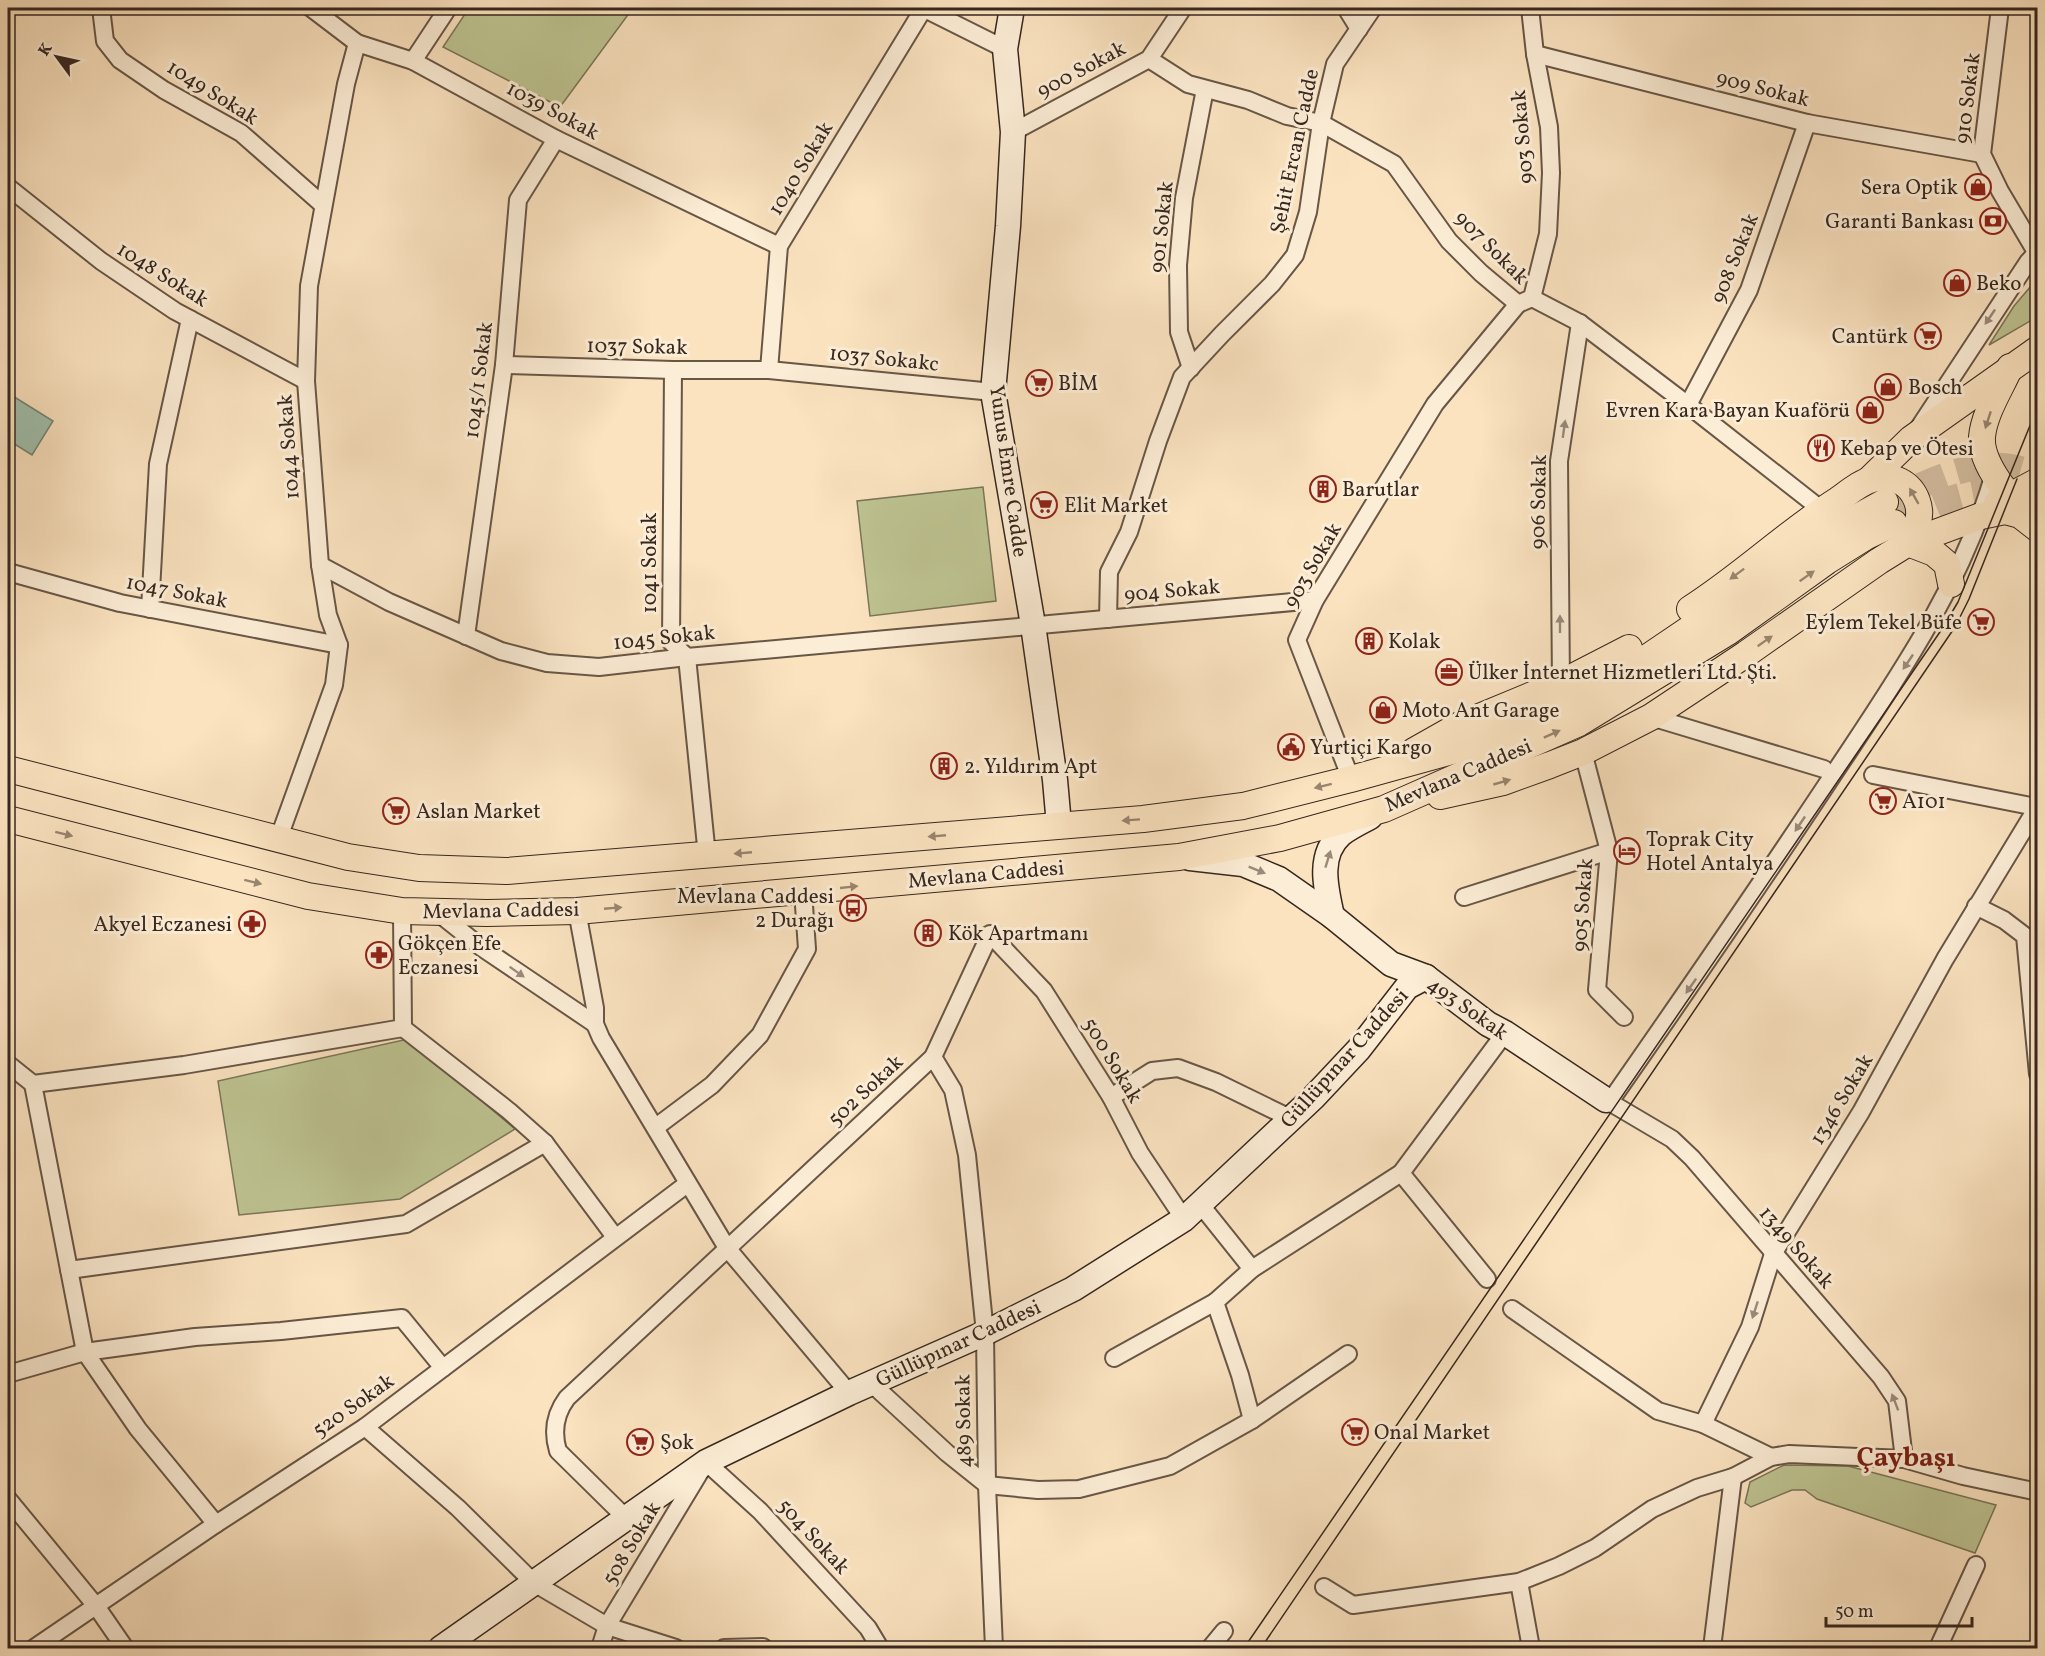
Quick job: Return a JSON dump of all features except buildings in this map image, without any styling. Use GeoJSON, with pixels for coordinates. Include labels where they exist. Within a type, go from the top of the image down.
{"type":"FeatureCollection","features":[{"type":"Feature","properties":{"kind":"main road"},"geometry":{"type":"LineString","coordinates":[[1380,771],[1460,725],[1561,682],[1628,649],[1698,604],[1822,510],[1870,479],[1911,440],[2037,349]]}},
{"type":"Feature","properties":{"kind":"main road"},"geometry":{"type":"LineString","coordinates":[[2010,367],[1989,415],[1982,438],[1988,462],[1994,474],[2010,497],[2037,528]]}},
{"type":"Feature","properties":{"kind":"main road"},"geometry":{"type":"LineString","coordinates":[[1870,479],[1893,477],[1908,486],[1915,496],[1920,515],[1918,525],[1896,523]]}},
{"type":"Feature","properties":{"kind":"main road"},"geometry":{"type":"LineString","coordinates":[[1896,523],[1951,526],[1982,513],[2037,481]]}},
{"type":"Feature","properties":{"kind":"main road"},"geometry":{"type":"LineString","coordinates":[[1982,513],[2005,511],[2020,515],[2037,528]]}},
{"type":"Feature","properties":{"kind":"main road"},"geometry":{"type":"LineString","coordinates":[[1896,523],[1947,564],[1951,584]]}},
{"type":"Feature","properties":{"kind":"main road"},"geometry":{"type":"LineString","coordinates":[[1384,809],[1503,782],[1583,752],[1651,717],[1879,561],[1896,523]]}},
{"type":"Feature","properties":{"kind":"main road","name":"Mevlana Caddesi"},"geometry":{"type":"LineString","coordinates":[[8,769],[348,857],[420,868],[506,871],[1143,819],[1243,806],[1463,748],[1527,722],[1647,657],[1843,525],[1896,523]]}},
{"type":"Feature","properties":{"kind":"main road","name":"Mevlana Caddesi"},"geometry":{"type":"LineString","coordinates":[[8,819],[308,896],[402,911],[487,913],[577,911],[1179,857],[1280,838],[1384,809],[1579,723],[1728,632],[1827,561],[1867,536],[1896,523]]}},
{"type":"Feature","properties":{"kind":"street","name":"1049 Sokak"},"geometry":{"type":"LineString","coordinates":[[101,8],[105,41],[120,60],[164,90],[241,133],[323,204]]}},
{"type":"Feature","properties":{"kind":"street","name":"1039 Sokak"},"geometry":{"type":"LineString","coordinates":[[311,8],[357,43],[413,61],[556,139],[779,246]]}},
{"type":"Feature","properties":{"kind":"street"},"geometry":{"type":"LineString","coordinates":[[413,61],[448,8]]}},
{"type":"Feature","properties":{"kind":"street"},"geometry":{"type":"LineString","coordinates":[[923,8],[1005,49]]}},
{"type":"Feature","properties":{"kind":"street","name":"1040 Sokak"},"geometry":{"type":"LineString","coordinates":[[770,370],[779,246],[923,8]]}},
{"type":"Feature","properties":{"kind":"street","name":"Yunus Emre Cadde"},"geometry":{"type":"LineString","coordinates":[[1012,8],[1005,49],[1013,132],[1008,226],[993,392],[1033,625],[1055,780],[1059,825]]}},
{"type":"Feature","properties":{"kind":"street","name":"900 Sokak"},"geometry":{"type":"LineString","coordinates":[[1013,132],[1149,59],[1183,8]]}},
{"type":"Feature","properties":{"kind":"street"},"geometry":{"type":"LineString","coordinates":[[1346,8],[1359,29]]}},
{"type":"Feature","properties":{"kind":"street","name":"Şehit Ercan Cadde"},"geometry":{"type":"LineString","coordinates":[[1108,619],[1109,572],[1129,532],[1158,441],[1182,378],[1221,334],[1272,284],[1295,255],[1308,212],[1321,123],[1335,64],[1373,8]]}},
{"type":"Feature","properties":{"kind":"street","name":"903 Sokak"},"geometry":{"type":"LineString","coordinates":[[1351,779],[1297,640],[1315,600],[1436,404],[1525,301],[1548,234],[1551,173],[1549,128],[1535,54],[1530,8]]}},
{"type":"Feature","properties":{"kind":"street","name":"910 Sokak"},"geometry":{"type":"LineString","coordinates":[[2000,8],[1982,154],[2000,191],[2037,252]]}},
{"type":"Feature","properties":{"kind":"street","name":"1044 Sokak"},"geometry":{"type":"LineString","coordinates":[[278,840],[334,685],[339,645],[328,615],[320,565],[306,381],[309,286],[346,84],[357,43]]}},
{"type":"Feature","properties":{"kind":"street","name":"909 Sokak"},"geometry":{"type":"LineString","coordinates":[[1535,54],[1807,123],[1982,154]]}},
{"type":"Feature","properties":{"kind":"street","name":"907 Sokak"},"geometry":{"type":"LineString","coordinates":[[1149,59],[1188,84],[1248,100],[1287,116],[1321,123],[1394,164],[1449,241],[1481,273],[1525,301],[1580,323],[1822,510]]}},
{"type":"Feature","properties":{"kind":"street","name":"901 Sokak"},"geometry":{"type":"LineString","coordinates":[[1191,368],[1179,332],[1178,265],[1184,198],[1205,89]]}},
{"type":"Feature","properties":{"kind":"street","name":"908 Sokak"},"geometry":{"type":"LineString","coordinates":[[1688,405],[1749,290],[1807,123]]}},
{"type":"Feature","properties":{"kind":"street","name":"1045/1 Sokak"},"geometry":{"type":"LineString","coordinates":[[466,636],[504,365],[518,200],[556,139]]}},
{"type":"Feature","properties":{"kind":"street","name":"1048 Sokak"},"geometry":{"type":"LineString","coordinates":[[8,187],[101,261],[190,319],[306,381]]}},
{"type":"Feature","properties":{"kind":"street"},"geometry":{"type":"LineString","coordinates":[[1911,440],[1968,350],[2037,252]]}},
{"type":"Feature","properties":{"kind":"street"},"geometry":{"type":"LineString","coordinates":[[150,609],[158,464],[190,319]]}},
{"type":"Feature","properties":{"kind":"street","name":"906 Sokak"},"geometry":{"type":"LineString","coordinates":[[1561,682],[1559,461],[1580,323]]}},
{"type":"Feature","properties":{"kind":"street","name":"1037 Sokak"},"geometry":{"type":"LineString","coordinates":[[504,365],[673,370],[770,370]]}},
{"type":"Feature","properties":{"kind":"street","name":"1041 Sokak"},"geometry":{"type":"LineString","coordinates":[[673,370],[671,642],[687,657],[707,856]]}},
{"type":"Feature","properties":{"kind":"street","name":"1037 Sokakc"},"geometry":{"type":"LineString","coordinates":[[770,370],[993,392]]}},
{"type":"Feature","properties":{"kind":"street"},"geometry":{"type":"LineString","coordinates":[[1607,1101],[1725,938],[1914,652],[1951,584],[1982,513],[1994,474]]}},
{"type":"Feature","properties":{"kind":"street","name":"1045 Sokak"},"geometry":{"type":"LineString","coordinates":[[320,565],[389,602],[466,636],[501,651],[548,663],[599,667],[1033,625]]}},
{"type":"Feature","properties":{"kind":"street","name":"1047 Sokak"},"geometry":{"type":"LineString","coordinates":[[8,572],[120,603],[339,645]]}},
{"type":"Feature","properties":{"kind":"street","name":"904 Sokak"},"geometry":{"type":"LineString","coordinates":[[1033,625],[1315,600]]}},
{"type":"Feature","properties":{"kind":"street"},"geometry":{"type":"LineString","coordinates":[[1651,717],[1824,769]]}},
{"type":"Feature","properties":{"kind":"street","name":"905 Sokak"},"geometry":{"type":"LineString","coordinates":[[1583,752],[1609,852],[1597,990],[1624,1017]]}},
{"type":"Feature","properties":{"kind":"street"},"geometry":{"type":"LineString","coordinates":[[1873,775],[2037,807]]}},
{"type":"Feature","properties":{"kind":"street","name":"1346 Sokak"},"geometry":{"type":"LineString","coordinates":[[1703,1424],[1750,1327],[1773,1254],[1861,1112],[1976,906],[2037,807]]}},
{"type":"Feature","properties":{"kind":"street"},"geometry":{"type":"LineString","coordinates":[[1332,916],[1324,875],[1333,844],[1342,834],[1384,809]]}},
{"type":"Feature","properties":{"kind":"street"},"geometry":{"type":"LineString","coordinates":[[1464,897],[1609,852]]}},
{"type":"Feature","properties":{"kind":"street","name":"493 Sokak"},"geometry":{"type":"LineString","coordinates":[[1179,857],[1243,864],[1279,879],[1332,916],[1391,964],[1426,977],[1488,1024],[1607,1101]]}},
{"type":"Feature","properties":{"kind":"street"},"geometry":{"type":"LineString","coordinates":[[656,1127],[712,1085],[760,1035],[807,949],[803,891]]}},
{"type":"Feature","properties":{"kind":"street"},"geometry":{"type":"LineString","coordinates":[[1976,906],[2004,920],[2025,936],[2037,1074]]}},
{"type":"Feature","properties":{"kind":"street"},"geometry":{"type":"LineString","coordinates":[[402,911],[403,1028]]}},
{"type":"Feature","properties":{"kind":"street"},"geometry":{"type":"LineString","coordinates":[[577,911],[595,1008],[595,1024]]}},
{"type":"Feature","properties":{"kind":"street"},"geometry":{"type":"LineString","coordinates":[[436,912],[481,947],[595,1024],[687,1184],[727,1248],[849,1393]]}},
{"type":"Feature","properties":{"kind":"street","name":"502 Sokak"},"geometry":{"type":"LineString","coordinates":[[626,1518],[558,1451],[554,1434],[557,1414],[567,1398],[933,1057],[990,934]]}},
{"type":"Feature","properties":{"kind":"street","name":"500 Sokak"},"geometry":{"type":"LineString","coordinates":[[990,934],[1044,991],[1111,1096],[1140,1153],[1192,1212],[1252,1269]]}},
{"type":"Feature","properties":{"kind":"street","name":"Güllüpınar Caddesi"},"geometry":{"type":"LineString","coordinates":[[441,1648],[706,1462],[849,1393],[985,1333],[1072,1289],[1192,1212],[1292,1119],[1359,1049],[1407,987],[1426,977]]}},
{"type":"Feature","properties":{"kind":"street"},"geometry":{"type":"LineString","coordinates":[[33,1084],[184,1065],[403,1028],[509,1111],[545,1143],[615,1237]]}},
{"type":"Feature","properties":{"kind":"street"},"geometry":{"type":"LineString","coordinates":[[1114,1358],[1215,1302],[1252,1269],[1401,1173],[1505,1033]]}},
{"type":"Feature","properties":{"kind":"street","name":"489 Sokak"},"geometry":{"type":"LineString","coordinates":[[933,1057],[953,1090],[967,1155],[985,1333],[987,1485],[994,1648]]}},
{"type":"Feature","properties":{"kind":"street"},"geometry":{"type":"LineString","coordinates":[[8,1064],[33,1084],[85,1352],[138,1429],[216,1524]]}},
{"type":"Feature","properties":{"kind":"street"},"geometry":{"type":"LineString","coordinates":[[1111,1096],[1152,1071],[1178,1068],[1216,1082],[1292,1119]]}},
{"type":"Feature","properties":{"kind":"street","name":"1349 Sokak"},"geometry":{"type":"LineString","coordinates":[[1607,1101],[1672,1139],[1692,1158],[1881,1377],[1897,1401],[1904,1459]]}},
{"type":"Feature","properties":{"kind":"street"},"geometry":{"type":"LineString","coordinates":[[69,1270],[405,1224],[545,1143]]}},
{"type":"Feature","properties":{"kind":"street"},"geometry":{"type":"LineString","coordinates":[[1401,1173],[1487,1279]]}},
{"type":"Feature","properties":{"kind":"street","name":"520 Sokak"},"geometry":{"type":"LineString","coordinates":[[34,1648],[216,1524],[365,1427],[687,1184]]}},
{"type":"Feature","properties":{"kind":"street"},"geometry":{"type":"LineString","coordinates":[[1215,1302],[1240,1375],[1252,1420]]}},
{"type":"Feature","properties":{"kind":"street"},"geometry":{"type":"LineString","coordinates":[[1512,1309],[1658,1411],[1703,1424],[1771,1457]]}},
{"type":"Feature","properties":{"kind":"street"},"geometry":{"type":"LineString","coordinates":[[8,1374],[85,1352],[195,1337],[281,1331],[402,1318],[443,1368]]}},
{"type":"Feature","properties":{"kind":"street"},"geometry":{"type":"LineString","coordinates":[[871,1383],[947,1453],[987,1485],[1038,1490],[1079,1489],[1170,1466],[1252,1420],[1348,1354]]}},
{"type":"Feature","properties":{"kind":"street"},"geometry":{"type":"LineString","coordinates":[[365,1427],[458,1508],[534,1583],[607,1626],[676,1648]]}},
{"type":"Feature","properties":{"kind":"street"},"geometry":{"type":"LineString","coordinates":[[1324,1587],[1353,1605],[1519,1582],[1595,1548],[1652,1509],[1697,1488],[1733,1477],[1771,1457],[1789,1454],[1904,1459],[1963,1476],[2037,1492]]}},
{"type":"Feature","properties":{"kind":"street","name":"508 Sokak"},"geometry":{"type":"LineString","coordinates":[[600,1648],[607,1626],[706,1462]]}},
{"type":"Feature","properties":{"kind":"street","name":"504 Sokak"},"geometry":{"type":"LineString","coordinates":[[706,1462],[767,1519],[868,1628],[880,1648]]}},
{"type":"Feature","properties":{"kind":"street"},"geometry":{"type":"LineString","coordinates":[[1712,1648],[1733,1477]]}},
{"type":"Feature","properties":{"kind":"street"},"geometry":{"type":"LineString","coordinates":[[8,1499],[96,1606],[125,1648]]}},
{"type":"Feature","properties":{"kind":"street"},"geometry":{"type":"LineString","coordinates":[[1938,1648],[1976,1565]]}},
{"type":"Feature","properties":{"kind":"street"},"geometry":{"type":"LineString","coordinates":[[1519,1582],[1531,1648]]}},
{"type":"Feature","properties":{"kind":"street"},"geometry":{"type":"LineString","coordinates":[[1210,1648],[1224,1631]]}},
{"type":"Feature","properties":{"kind":"street"},"geometry":{"type":"LineString","coordinates":[[724,1648],[763,1647]]}},
{"type":"Feature","properties":{"kind":"green space"},"geometry":{"type":"Polygon","coordinates":[[[469,8],[633,8],[560,107],[443,47],[469,8]]]}},
{"type":"Feature","properties":{"kind":"green space"},"geometry":{"type":"Polygon","coordinates":[[[2037,279],[2037,317],[1989,345],[2014,306],[2037,279]]]}},
{"type":"Feature","properties":{"kind":"green space"},"geometry":{"type":"Polygon","coordinates":[[[983,487],[996,601],[870,616],[857,501],[983,487]]]}},
{"type":"Feature","properties":{"kind":"green space"},"geometry":{"type":"Polygon","coordinates":[[[408,1039],[515,1129],[400,1199],[239,1215],[218,1081],[408,1039]]]}},
{"type":"Feature","properties":{"kind":"green space"},"geometry":{"type":"Polygon","coordinates":[[[1784,1465],[1848,1466],[1996,1505],[1975,1553],[1817,1499],[1805,1490],[1792,1490],[1751,1507],[1745,1503],[1750,1482],[1784,1465]]]}},
{"type":"Feature","properties":{"kind":"shaded area"},"geometry":{"type":"Polygon","coordinates":[[[8,393],[53,421],[32,455],[8,440],[8,393]]]}},
{"type":"Feature","properties":{"kind":"tunnel"},"geometry":{"type":"LineString","coordinates":[[1885,502],[1940,477],[1979,467],[1999,466],[2018,469],[2038,476]]}},
{"type":"Feature","properties":{"kind":"tunnel"},"geometry":{"type":"LineString","coordinates":[[1900,521],[1950,499],[1985,491],[2021,494],[2038,501]]}},
{"type":"Feature","properties":{"kind":"tram line"},"geometry":{"type":"LineString","coordinates":[[1244,1648],[1942,629],[1958,602],[2038,406]]}},
{"type":"Feature","properties":{"kind":"tram line"},"geometry":{"type":"LineString","coordinates":[[1261,1648],[1955,627],[1969,599],[2017,479]]}},
{"type":"Feature","properties":{"kind":"place","name":"Sera Optik"},"geometry":{"type":"Point","coordinates":[1978,187]}},
{"type":"Feature","properties":{"kind":"place","name":"Garanti Bankası"},"geometry":{"type":"Point","coordinates":[1993,221]}},
{"type":"Feature","properties":{"kind":"place","name":"Beko"},"geometry":{"type":"Point","coordinates":[1957,283]}},
{"type":"Feature","properties":{"kind":"place","name":"Cantürk"},"geometry":{"type":"Point","coordinates":[1928,336]}},
{"type":"Feature","properties":{"kind":"place","name":"BİM"},"geometry":{"type":"Point","coordinates":[1039,383]}},
{"type":"Feature","properties":{"kind":"place","name":"Bosch"},"geometry":{"type":"Point","coordinates":[1888,387]}},
{"type":"Feature","properties":{"kind":"place","name":"Evren Kara Bayan Kuaförü"},"geometry":{"type":"Point","coordinates":[1870,410]}},
{"type":"Feature","properties":{"kind":"place","name":"Kebap ve Ötesi"},"geometry":{"type":"Point","coordinates":[1821,448]}},
{"type":"Feature","properties":{"kind":"place","name":"Barutlar"},"geometry":{"type":"Point","coordinates":[1323,489]}},
{"type":"Feature","properties":{"kind":"place","name":"Elit Market"},"geometry":{"type":"Point","coordinates":[1044,505]}},
{"type":"Feature","properties":{"kind":"place","name":"Eylem Tekel Büfe"},"geometry":{"type":"Point","coordinates":[1981,622]}},
{"type":"Feature","properties":{"kind":"place","name":"Kolak"},"geometry":{"type":"Point","coordinates":[1369,641]}},
{"type":"Feature","properties":{"kind":"place","name":"Ülker İnternet Hizmetleri Ltd. Şti."},"geometry":{"type":"Point","coordinates":[1449,672]}},
{"type":"Feature","properties":{"kind":"place","name":"Moto Ant Garage"},"geometry":{"type":"Point","coordinates":[1383,710]}},
{"type":"Feature","properties":{"kind":"place","name":"Yurtiçi Kargo"},"geometry":{"type":"Point","coordinates":[1291,747]}},
{"type":"Feature","properties":{"kind":"place","name":"2. Yıldırım Apt"},"geometry":{"type":"Point","coordinates":[944,766]}},
{"type":"Feature","properties":{"kind":"place","name":"A101"},"geometry":{"type":"Point","coordinates":[1883,801]}},
{"type":"Feature","properties":{"kind":"place","name":"Aslan Market"},"geometry":{"type":"Point","coordinates":[396,811]}},
{"type":"Feature","properties":{"kind":"place","name":"Toprak City Hotel Antalya"},"geometry":{"type":"Point","coordinates":[1627,851]}},
{"type":"Feature","properties":{"kind":"place","name":"Mevlana Caddesi 2 Durağı"},"geometry":{"type":"Point","coordinates":[853,908]}},
{"type":"Feature","properties":{"kind":"place","name":"Akyel Eczanesi"},"geometry":{"type":"Point","coordinates":[252,924]}},
{"type":"Feature","properties":{"kind":"place","name":"Kök Apartmanı"},"geometry":{"type":"Point","coordinates":[928,933]}},
{"type":"Feature","properties":{"kind":"place","name":"Gökçen Efe Eczanesi"},"geometry":{"type":"Point","coordinates":[379,955]}},
{"type":"Feature","properties":{"kind":"place","name":"Onal Market"},"geometry":{"type":"Point","coordinates":[1355,1432]}},
{"type":"Feature","properties":{"kind":"place","name":"Şok"},"geometry":{"type":"Point","coordinates":[640,1442]}},
{"type":"Feature","properties":{"kind":"district","name":"Çaybaşı"},"geometry":{"type":"Point","coordinates":[1906,1457]}}]}
